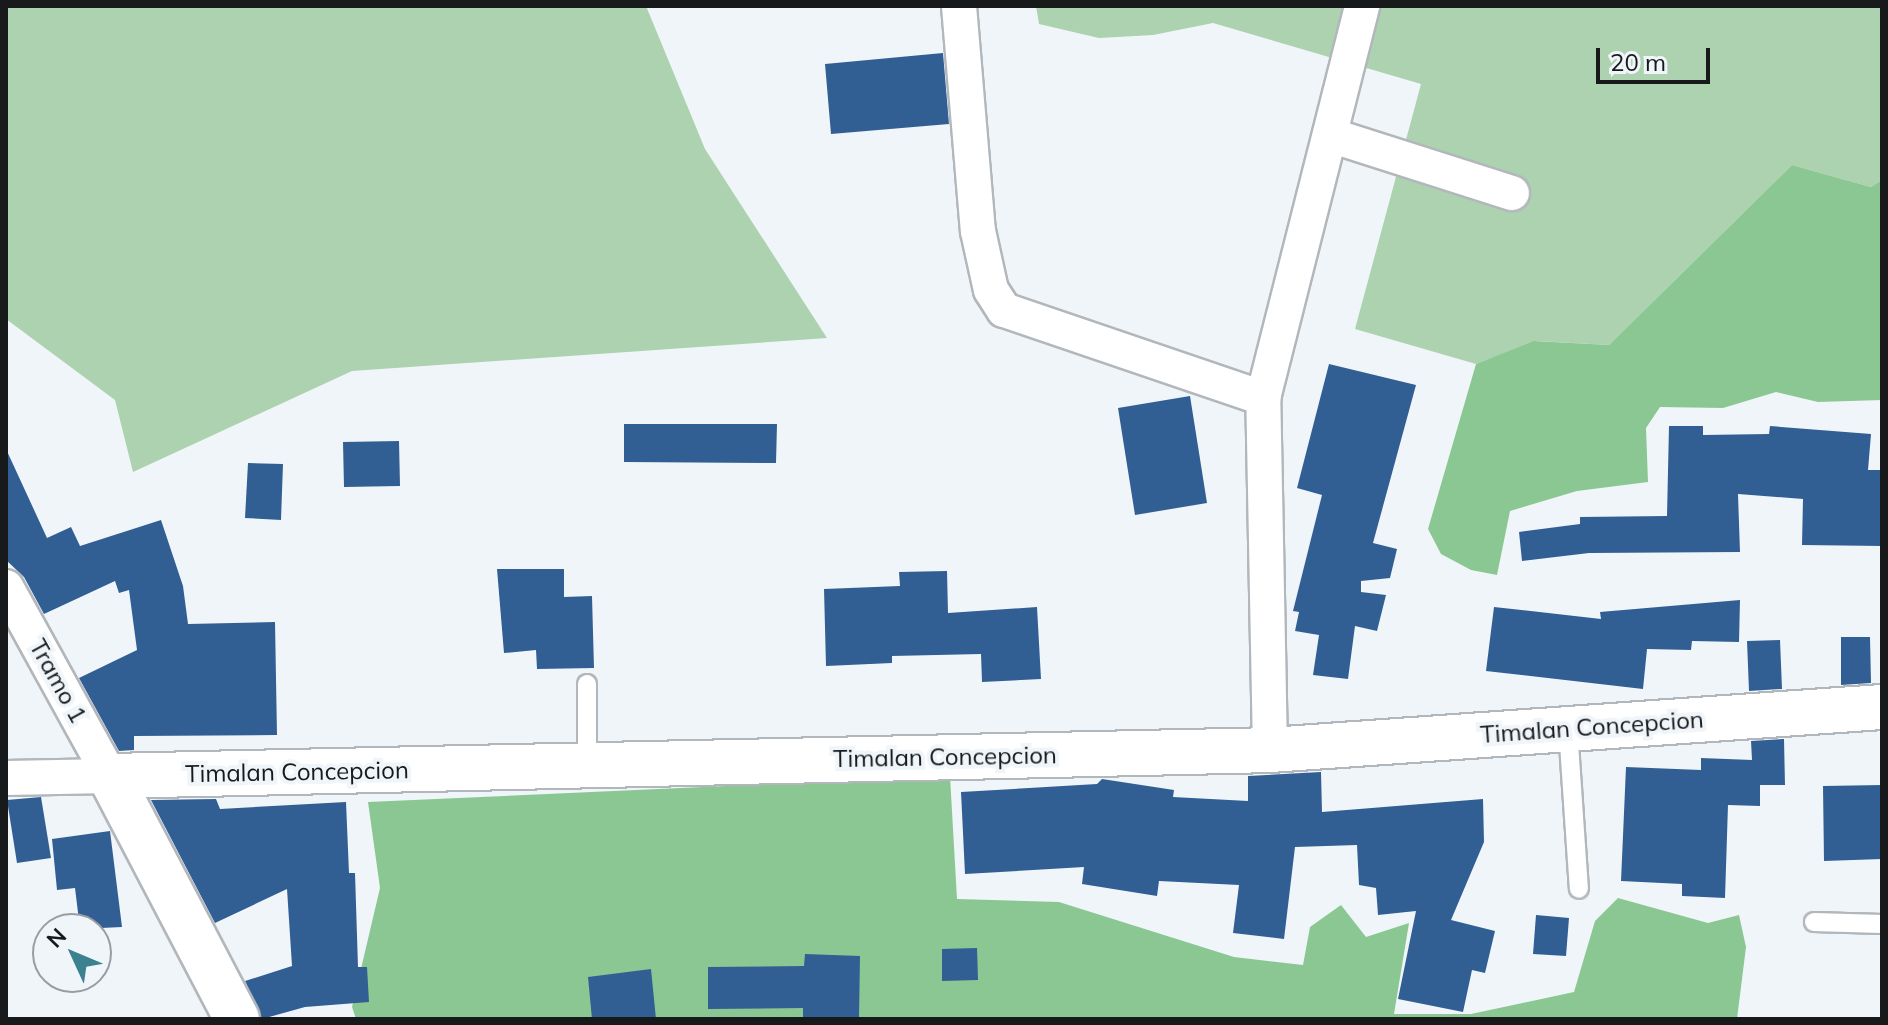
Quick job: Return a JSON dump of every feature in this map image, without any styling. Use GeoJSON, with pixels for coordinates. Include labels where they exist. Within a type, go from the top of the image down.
{"type":"FeatureCollection","features":[{"type":"Feature","properties":{"kind":"street"},"geometry":{"type":"LineString","coordinates":[[959,6],[978,231],[991,290],[1004,310],[1263,398]]}},
{"type":"Feature","properties":{"kind":"street"},"geometry":{"type":"LineString","coordinates":[[1270,750],[1263,398],[1362,6]]}},
{"type":"Feature","properties":{"kind":"street"},"geometry":{"type":"LineString","coordinates":[[1330,135],[1512,193]]}},
{"type":"Feature","properties":{"kind":"street","name":"Tramo 1"},"geometry":{"type":"LineString","coordinates":[[6,587],[110,776]]}},
{"type":"Feature","properties":{"kind":"street","name":"Timalan Concepcion"},"geometry":{"type":"LineString","coordinates":[[6,778],[1270,750],[1882,707]]}},
{"type":"Feature","properties":{"kind":"street"},"geometry":{"type":"LineString","coordinates":[[110,776],[237,1019]]}},
{"type":"Feature","properties":{"kind":"lane"},"geometry":{"type":"LineString","coordinates":[[587,684],[587,765]]}},
{"type":"Feature","properties":{"kind":"lane"},"geometry":{"type":"LineString","coordinates":[[1568,729],[1579,889]]}},
{"type":"Feature","properties":{"kind":"lane"},"geometry":{"type":"LineString","coordinates":[[1814,922],[1882,924]]}},
{"type":"Feature","properties":{"kind":"green space"},"geometry":{"type":"Polygon","coordinates":[[[6,6],[646,6],[705,149],[827,338],[352,371],[133,472],[115,400],[6,319],[6,6]]]}},
{"type":"Feature","properties":{"kind":"green space"},"geometry":{"type":"Polygon","coordinates":[[[1036,6],[1882,6],[1882,180],[1871,187],[1792,165],[1609,345],[1537,341],[1476,364],[1355,329],[1421,84],[1213,23],[1153,35],[1099,38],[1039,24],[1036,6]]]}},
{"type":"Feature","properties":{"kind":"green space"},"geometry":{"type":"Polygon","coordinates":[[[1792,165],[1871,187],[1882,180],[1882,400],[1818,402],[1776,392],[1723,408],[1660,407],[1646,428],[1648,482],[1577,491],[1510,511],[1497,575],[1471,570],[1441,554],[1428,529],[1476,364],[1534,341],[1609,345],[1792,165]]]}},
{"type":"Feature","properties":{"kind":"green space"},"geometry":{"type":"Polygon","coordinates":[[[950,776],[957,899],[1059,902],[1234,957],[1303,965],[1310,927],[1341,905],[1366,937],[1409,923],[1394,1014],[1471,1014],[1574,992],[1595,921],[1618,898],[1708,923],[1739,915],[1746,947],[1737,1019],[356,1019],[352,1007],[380,888],[368,802],[950,776]]]}},
{"type":"Feature","properties":{"kind":"building"},"geometry":{"type":"Polygon","coordinates":[[[943,53],[949,124],[831,134],[825,64],[943,53]]]}},
{"type":"Feature","properties":{"kind":"building"},"geometry":{"type":"Polygon","coordinates":[[[1329,364],[1416,385],[1373,543],[1397,549],[1390,578],[1361,581],[1361,592],[1386,595],[1377,631],[1355,626],[1348,679],[1313,675],[1319,635],[1295,631],[1299,612],[1293,611],[1322,495],[1297,488],[1329,364]]]}},
{"type":"Feature","properties":{"kind":"building"},"geometry":{"type":"Polygon","coordinates":[[[1190,396],[1207,503],[1135,515],[1118,408],[1190,396]]]}},
{"type":"Feature","properties":{"kind":"building"},"geometry":{"type":"Polygon","coordinates":[[[624,424],[777,424],[776,463],[624,462],[624,424]]]}},
{"type":"Feature","properties":{"kind":"building"},"geometry":{"type":"Polygon","coordinates":[[[1669,426],[1703,426],[1703,435],[1769,434],[1770,426],[1871,434],[1868,470],[1882,470],[1882,546],[1802,545],[1803,499],[1738,494],[1740,552],[1589,553],[1522,561],[1519,532],[1580,524],[1580,517],[1667,516],[1669,426]]]}},
{"type":"Feature","properties":{"kind":"building"},"geometry":{"type":"Polygon","coordinates":[[[399,441],[400,486],[344,487],[343,442],[399,441]]]}},
{"type":"Feature","properties":{"kind":"building"},"geometry":{"type":"Polygon","coordinates":[[[6,449],[47,538],[71,527],[80,546],[161,520],[183,586],[188,624],[275,622],[277,735],[134,736],[134,750],[119,751],[79,678],[137,650],[129,590],[119,593],[115,581],[44,614],[24,577],[6,560],[6,449]]]}},
{"type":"Feature","properties":{"kind":"building"},"geometry":{"type":"Polygon","coordinates":[[[248,463],[283,464],[281,520],[245,518],[248,463]]]}},
{"type":"Feature","properties":{"kind":"building"},"geometry":{"type":"Polygon","coordinates":[[[497,569],[564,569],[564,597],[592,596],[594,668],[537,669],[536,650],[504,653],[497,569]]]}},
{"type":"Feature","properties":{"kind":"building"},"geometry":{"type":"Polygon","coordinates":[[[947,571],[948,613],[1037,607],[1041,679],[982,682],[981,654],[892,656],[892,663],[826,666],[824,589],[900,586],[899,572],[947,571]]]}},
{"type":"Feature","properties":{"kind":"building"},"geometry":{"type":"Polygon","coordinates":[[[1740,600],[1739,642],[1692,641],[1691,650],[1647,649],[1643,689],[1486,671],[1494,607],[1601,619],[1600,612],[1740,600]]]}},
{"type":"Feature","properties":{"kind":"building"},"geometry":{"type":"Polygon","coordinates":[[[1841,637],[1870,637],[1871,683],[1841,685],[1841,637]]]}},
{"type":"Feature","properties":{"kind":"building"},"geometry":{"type":"Polygon","coordinates":[[[1780,640],[1782,689],[1749,691],[1747,641],[1780,640]]]}},
{"type":"Feature","properties":{"kind":"building"},"geometry":{"type":"Polygon","coordinates":[[[1784,739],[1785,785],[1760,785],[1760,806],[1728,805],[1725,898],[1682,896],[1682,884],[1621,881],[1626,767],[1701,770],[1701,758],[1752,760],[1751,741],[1784,739]]]}},
{"type":"Feature","properties":{"kind":"building"},"geometry":{"type":"Polygon","coordinates":[[[1321,772],[1322,812],[1483,799],[1484,842],[1451,920],[1495,931],[1485,973],[1472,970],[1463,1012],[1398,999],[1416,911],[1378,915],[1376,888],[1359,885],[1357,845],[1295,847],[1284,939],[1233,933],[1239,885],[1159,881],[1157,896],[1082,884],[1084,867],[965,874],[961,792],[1097,784],[1102,779],[1174,790],[1173,797],[1248,801],[1248,776],[1321,772]]]}},
{"type":"Feature","properties":{"kind":"building"},"geometry":{"type":"Polygon","coordinates":[[[1882,785],[1882,859],[1824,861],[1823,786],[1882,785]]]}},
{"type":"Feature","properties":{"kind":"building"},"geometry":{"type":"Polygon","coordinates":[[[41,797],[51,858],[17,863],[7,800],[41,797]]]}},
{"type":"Feature","properties":{"kind":"building"},"geometry":{"type":"Polygon","coordinates":[[[216,799],[220,809],[346,802],[349,873],[355,873],[358,967],[367,967],[369,1002],[305,1007],[262,1019],[245,981],[292,966],[287,889],[215,923],[151,800],[216,799]]]}},
{"type":"Feature","properties":{"kind":"building"},"geometry":{"type":"Polygon","coordinates":[[[110,831],[122,927],[112,927],[112,913],[78,913],[75,888],[57,890],[52,839],[110,831]]]}},
{"type":"Feature","properties":{"kind":"building"},"geometry":{"type":"Polygon","coordinates":[[[1536,915],[1569,918],[1566,956],[1533,954],[1536,915]]]}},
{"type":"Feature","properties":{"kind":"building"},"geometry":{"type":"Polygon","coordinates":[[[977,948],[978,980],[942,981],[942,949],[977,948]]]}},
{"type":"Feature","properties":{"kind":"building"},"geometry":{"type":"Polygon","coordinates":[[[805,954],[860,956],[859,1019],[803,1019],[803,1008],[708,1009],[708,967],[804,966],[805,954]]]}},
{"type":"Feature","properties":{"kind":"building"},"geometry":{"type":"Polygon","coordinates":[[[651,969],[656,1019],[592,1019],[588,977],[651,969]]]}}]}
